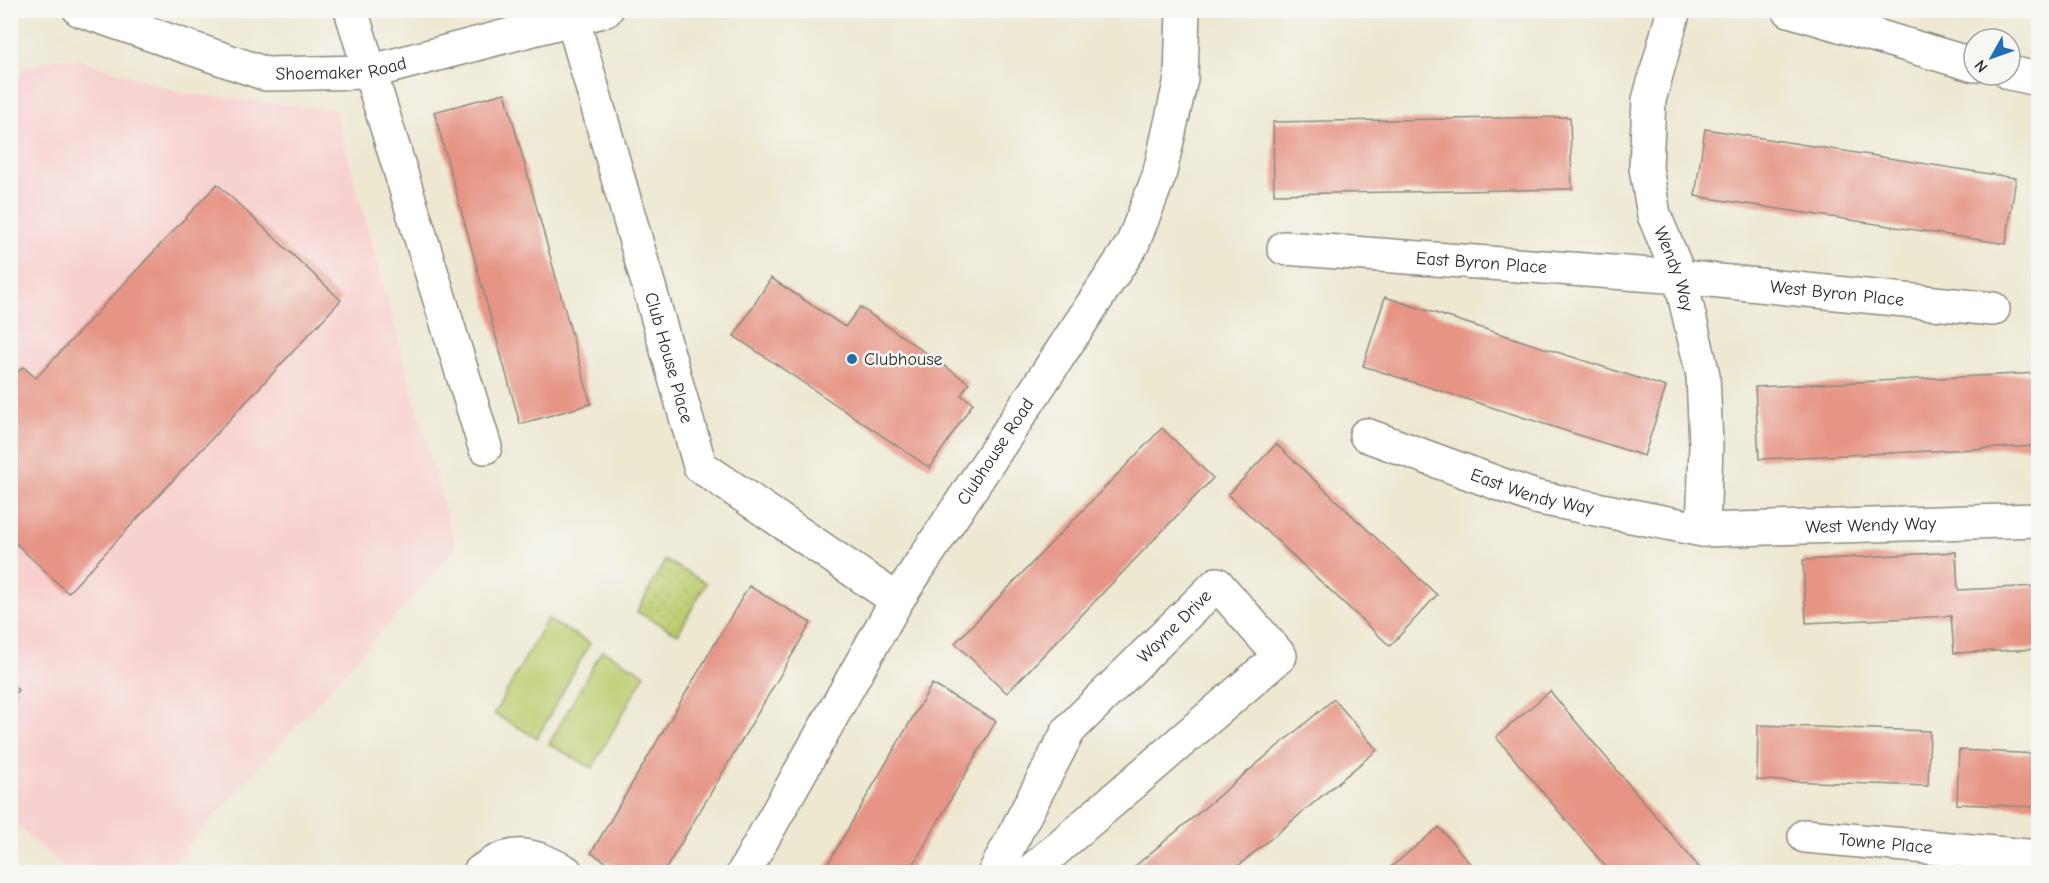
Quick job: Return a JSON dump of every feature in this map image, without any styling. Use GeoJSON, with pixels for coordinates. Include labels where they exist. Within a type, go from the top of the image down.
{"type":"FeatureCollection","features":[{"type":"Feature","properties":{"kind":"street","name":"Shoemaker Road"},"geometry":{"type":"LineString","coordinates":[[80,10],[266,74],[369,72],[606,10]]}},
{"type":"Feature","properties":{"kind":"street"},"geometry":{"type":"LineString","coordinates":[[351,10],[484,447]]}},
{"type":"Feature","properties":{"kind":"street","name":"Clubhouse Road"},"geometry":{"type":"LineString","coordinates":[[744,873],[897,600],[1132,244],[1159,176],[1181,79],[1183,10]]}},
{"type":"Feature","properties":{"kind":"street","name":"Wendy Way"},"geometry":{"type":"LineString","coordinates":[[1674,10],[1649,100],[1646,168],[1654,215],[1680,277],[1703,375],[1706,446],[1703,530]]}},
{"type":"Feature","properties":{"kind":"street"},"geometry":{"type":"LineString","coordinates":[[1789,10],[1962,61]]}},
{"type":"Feature","properties":{"kind":"street","name":"Club House Place"},"geometry":{"type":"LineString","coordinates":[[573,20],[700,466],[897,600]]}},
{"type":"Feature","properties":{"kind":"street"},"geometry":{"type":"LineString","coordinates":[[2022,76],[2038,79]]}},
{"type":"Feature","properties":{"kind":"street","name":"East Byron Place"},"geometry":{"type":"LineString","coordinates":[[1284,248],[1680,277]]}},
{"type":"Feature","properties":{"kind":"street","name":"West Byron Place"},"geometry":{"type":"LineString","coordinates":[[1680,277],[1993,309]]}},
{"type":"Feature","properties":{"kind":"street","name":"East Wendy Way"},"geometry":{"type":"LineString","coordinates":[[1366,435],[1534,497],[1703,530]]}},
{"type":"Feature","properties":{"kind":"street","name":"West Wendy Way"},"geometry":{"type":"LineString","coordinates":[[1703,530],[2038,520]]}},
{"type":"Feature","properties":{"kind":"street","name":"Wayne Drive"},"geometry":{"type":"LineString","coordinates":[[995,873],[1069,730],[1217,584],[1280,656],[1030,873]]}},
{"type":"Feature","properties":{"kind":"street","name":"Towne Place"},"geometry":{"type":"LineString","coordinates":[[1805,836],[2038,857]]}},
{"type":"Feature","properties":{"kind":"street"},"geometry":{"type":"LineString","coordinates":[[480,873],[517,854],[538,857],[566,873]]}},
{"type":"Feature","properties":{"kind":"shaded area"},"geometry":{"type":"Polygon","coordinates":[[[54,59],[78,59],[182,93],[335,110],[456,549],[164,872],[69,872],[11,820],[10,92],[24,69],[54,59]]]}},
{"type":"Feature","properties":{"kind":"green space"},"geometry":{"type":"Polygon","coordinates":[[[665,560],[706,583],[678,634],[637,612],[665,560]]]}},
{"type":"Feature","properties":{"kind":"green space"},"geometry":{"type":"Polygon","coordinates":[[[547,619],[590,643],[537,738],[494,714],[547,619]]]}},
{"type":"Feature","properties":{"kind":"green space"},"geometry":{"type":"Polygon","coordinates":[[[602,650],[645,674],[592,768],[549,744],[602,650]]]}},
{"type":"Feature","properties":{"kind":"building"},"geometry":{"type":"Polygon","coordinates":[[[505,93],[591,404],[520,424],[434,112],[505,93]]]}},
{"type":"Feature","properties":{"kind":"building"},"geometry":{"type":"Polygon","coordinates":[[[1570,117],[1572,189],[1274,194],[1273,122],[1570,117]]]}},
{"type":"Feature","properties":{"kind":"building"},"geometry":{"type":"Polygon","coordinates":[[[1705,129],[2016,178],[2006,244],[1695,196],[1705,129]]]}},
{"type":"Feature","properties":{"kind":"building"},"geometry":{"type":"Polygon","coordinates":[[[217,184],[341,300],[68,593],[10,538],[10,380],[23,367],[36,378],[217,184]]]}},
{"type":"Feature","properties":{"kind":"building","name":"Clubhouse"},"geometry":{"type":"Polygon","coordinates":[[[771,278],[845,327],[860,307],[969,383],[961,395],[973,403],[930,468],[734,336],[771,278]]]}},
{"type":"Feature","properties":{"kind":"building"},"geometry":{"type":"Polygon","coordinates":[[[1385,297],[1666,387],[1644,456],[1363,366],[1385,297]]]}},
{"type":"Feature","properties":{"kind":"building"},"geometry":{"type":"Polygon","coordinates":[[[2038,373],[2038,446],[1759,459],[1755,387],[2038,373]]]}},
{"type":"Feature","properties":{"kind":"building"},"geometry":{"type":"Polygon","coordinates":[[[1162,428],[1213,478],[1007,693],[955,643],[1162,428]]]}},
{"type":"Feature","properties":{"kind":"building"},"geometry":{"type":"Polygon","coordinates":[[[1276,444],[1437,595],[1390,646],[1228,495],[1276,444]]]}},
{"type":"Feature","properties":{"kind":"building"},"geometry":{"type":"Polygon","coordinates":[[[1956,552],[1958,590],[2038,586],[2038,649],[1954,653],[1951,616],[1806,623],[1803,560],[1956,552]]]}},
{"type":"Feature","properties":{"kind":"building"},"geometry":{"type":"Polygon","coordinates":[[[749,586],[811,623],[664,872],[623,872],[591,853],[749,586]]]}},
{"type":"Feature","properties":{"kind":"building"},"geometry":{"type":"Polygon","coordinates":[[[10,683],[18,690],[10,699],[10,683]]]}},
{"type":"Feature","properties":{"kind":"building"},"geometry":{"type":"Polygon","coordinates":[[[932,684],[996,721],[909,872],[823,872],[932,684]]]}},
{"type":"Feature","properties":{"kind":"building"},"geometry":{"type":"Polygon","coordinates":[[[1550,691],[1703,872],[1610,872],[1496,737],[1550,691]]]}},
{"type":"Feature","properties":{"kind":"building"},"geometry":{"type":"Polygon","coordinates":[[[1334,699],[1377,750],[1231,872],[1128,872],[1334,699]]]}},
{"type":"Feature","properties":{"kind":"building"},"geometry":{"type":"Polygon","coordinates":[[[1758,725],[1930,731],[1928,786],[1757,780],[1758,725]]]}},
{"type":"Feature","properties":{"kind":"building"},"geometry":{"type":"Polygon","coordinates":[[[1959,750],[2038,754],[2038,807],[1957,804],[1959,750]]]}},
{"type":"Feature","properties":{"kind":"building"},"geometry":{"type":"Polygon","coordinates":[[[1439,827],[1477,872],[1385,872],[1439,827]]]}},
{"type":"Feature","properties":{"kind":"place","name":"Clubhouse"},"geometry":{"type":"Point","coordinates":[852,359]}}]}
